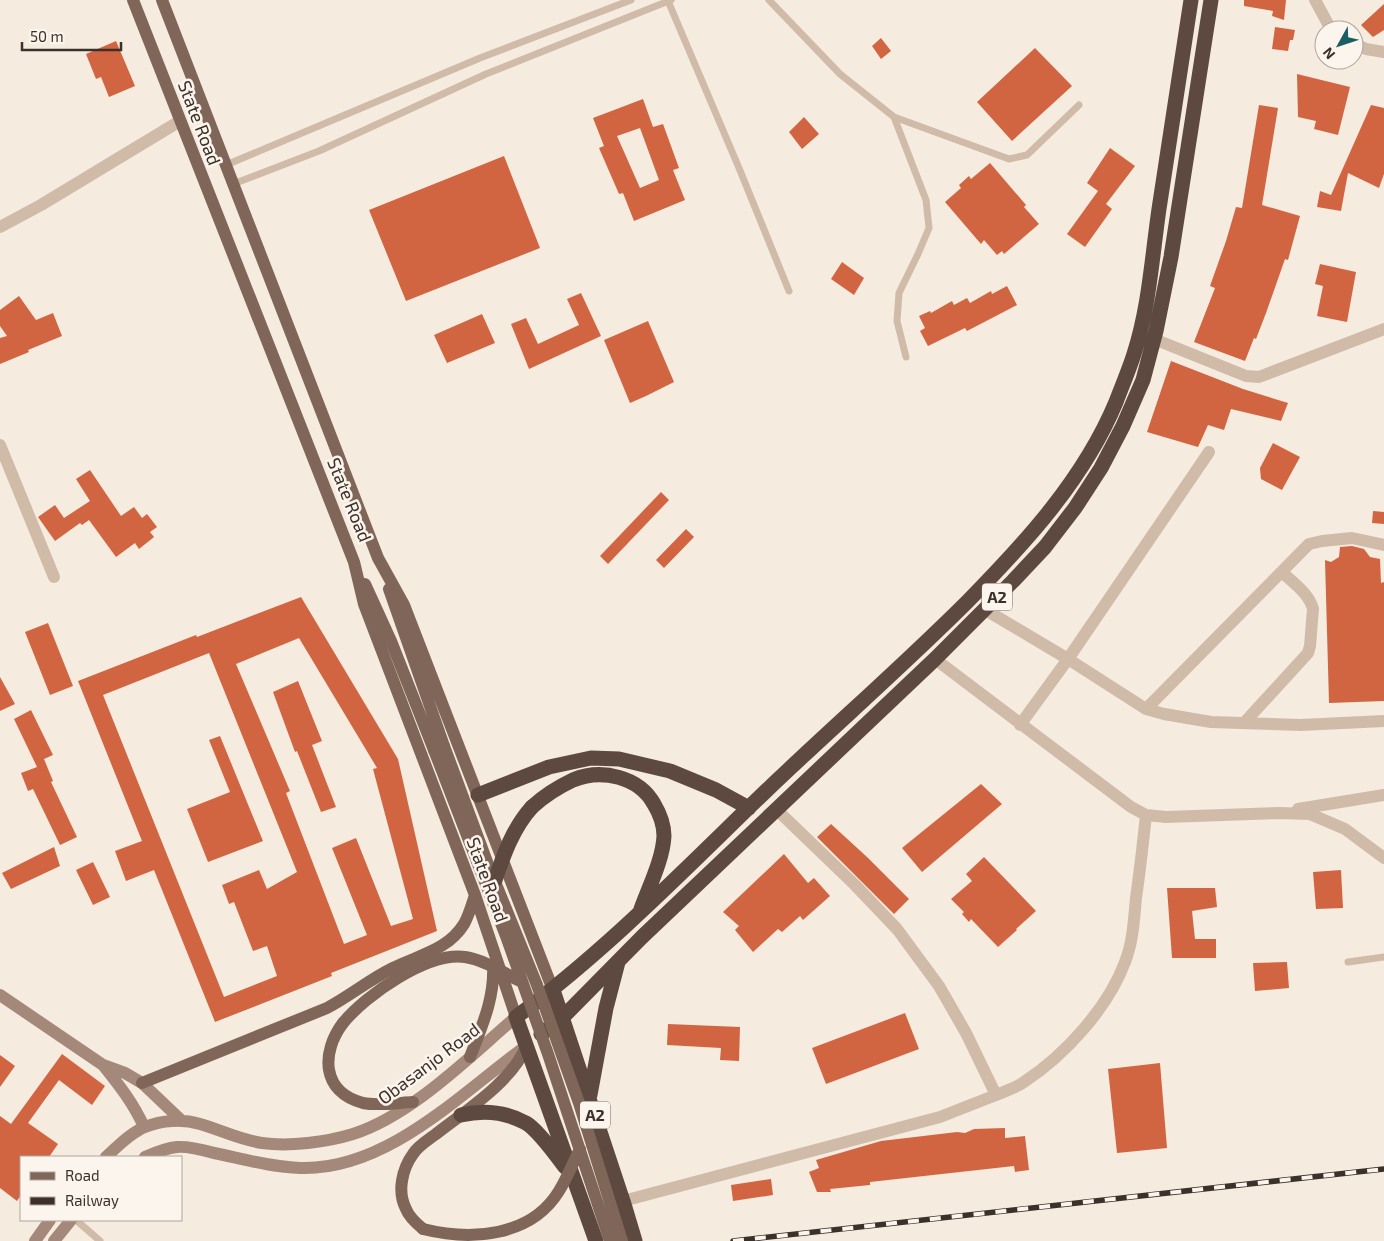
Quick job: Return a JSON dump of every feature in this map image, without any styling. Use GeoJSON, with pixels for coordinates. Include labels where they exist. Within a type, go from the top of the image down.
{"type":"FeatureCollection","features":[{"type":"Feature","properties":{"kind":"highway","name":"A2"},"geometry":{"type":"LineString","coordinates":[[596,1241],[516,1017],[553,990],[639,914],[918,650],[1004,564],[1045,517],[1093,449],[1115,405],[1135,353],[1148,294],[1191,0]]}},
{"type":"Feature","properties":{"kind":"highway","name":"A2"},"geometry":{"type":"LineString","coordinates":[[526,1046],[563,1016],[934,659],[1045,547],[1075,508],[1101,468],[1123,426],[1143,380],[1154,339],[1171,257],[1210,0]]}},
{"type":"Feature","properties":{"kind":"highway"},"geometry":{"type":"LineString","coordinates":[[478,795],[549,768],[591,758],[619,759],[670,771],[716,790],[749,808]]}},
{"type":"Feature","properties":{"kind":"highway"},"geometry":{"type":"LineString","coordinates":[[495,880],[509,842],[532,807],[540,799],[575,779],[590,776],[625,779],[641,788],[650,796],[662,821],[663,850],[639,914]]}},
{"type":"Feature","properties":{"kind":"highway"},"geometry":{"type":"LineString","coordinates":[[589,1097],[606,1008],[618,962]]}},
{"type":"Feature","properties":{"kind":"highway","name":"A2"},"geometry":{"type":"LineString","coordinates":[[553,990],[624,1201],[635,1241]]}},
{"type":"Feature","properties":{"kind":"highway"},"geometry":{"type":"LineString","coordinates":[[461,1115],[478,1111],[502,1114],[527,1123],[547,1144],[573,1177]]}},
{"type":"Feature","properties":{"kind":"main road","name":"State Road"},"geometry":{"type":"LineString","coordinates":[[133,0],[354,562],[364,604],[475,895],[516,1017]]}},
{"type":"Feature","properties":{"kind":"main road","name":"State Road"},"geometry":{"type":"LineString","coordinates":[[162,0],[378,558],[404,605],[553,990]]}},
{"type":"Feature","properties":{"kind":"main road"},"geometry":{"type":"LineString","coordinates":[[378,558],[439,748],[580,1149],[610,1241]]}},
{"type":"Feature","properties":{"kind":"main road"},"geometry":{"type":"LineString","coordinates":[[354,562],[439,748],[537,985],[559,1046],[622,1241]]}},
{"type":"Feature","properties":{"kind":"main road"},"geometry":{"type":"LineString","coordinates":[[142,1083],[327,1008],[344,1000],[393,968],[440,948],[464,924],[475,895]]}},
{"type":"Feature","properties":{"kind":"main road"},"geometry":{"type":"LineString","coordinates":[[470,1057],[487,1016],[491,1001],[494,979],[491,944]]}},
{"type":"Feature","properties":{"kind":"main road"},"geometry":{"type":"LineString","coordinates":[[413,1102],[363,1103],[340,1090],[333,1081],[328,1068],[327,1058],[330,1044],[352,1012],[389,983],[408,972],[449,958],[465,957],[483,962],[522,982]]}},
{"type":"Feature","properties":{"kind":"main road"},"geometry":{"type":"LineString","coordinates":[[0,995],[103,1065],[125,1073],[142,1083],[181,1120]]}},
{"type":"Feature","properties":{"kind":"main road","name":"Obasanjo Road"},"geometry":{"type":"LineString","coordinates":[[107,1156],[122,1142],[144,1127],[181,1120],[200,1124],[237,1138],[263,1143],[296,1143],[353,1134],[394,1115],[413,1102],[470,1057],[516,1017]]}},
{"type":"Feature","properties":{"kind":"main road"},"geometry":{"type":"LineString","coordinates":[[526,1046],[522,1057],[514,1067],[487,1094],[414,1152],[405,1166],[402,1181],[402,1196],[406,1210],[423,1229],[438,1235],[477,1239],[516,1230],[533,1220],[559,1192],[580,1149]]}},
{"type":"Feature","properties":{"kind":"main road"},"geometry":{"type":"LineString","coordinates":[[146,1156],[177,1147],[271,1165],[301,1168],[352,1160],[389,1145],[439,1115],[526,1046]]}},
{"type":"Feature","properties":{"kind":"main road"},"geometry":{"type":"LineString","coordinates":[[103,1065],[122,1088],[139,1114],[144,1127]]}},
{"type":"Feature","properties":{"kind":"main road"},"geometry":{"type":"LineString","coordinates":[[35,1241],[49,1221]]}},
{"type":"Feature","properties":{"kind":"main road"},"geometry":{"type":"LineString","coordinates":[[54,1241],[70,1221]]}},
{"type":"Feature","properties":{"kind":"street"},"geometry":{"type":"LineString","coordinates":[[1315,0],[1327,20]]}},
{"type":"Feature","properties":{"kind":"street"},"geometry":{"type":"LineString","coordinates":[[1364,48],[1384,52]]}},
{"type":"Feature","properties":{"kind":"street"},"geometry":{"type":"LineString","coordinates":[[0,227],[41,205],[180,121]]}},
{"type":"Feature","properties":{"kind":"street"},"geometry":{"type":"LineString","coordinates":[[1154,339],[1246,376],[1259,377],[1384,329]]}},
{"type":"Feature","properties":{"kind":"street"},"geometry":{"type":"LineString","coordinates":[[0,445],[54,576]]}},
{"type":"Feature","properties":{"kind":"street"},"geometry":{"type":"LineString","coordinates":[[1020,724],[1068,659],[1209,452]]}},
{"type":"Feature","properties":{"kind":"street"},"geometry":{"type":"LineString","coordinates":[[1146,709],[1310,544],[1352,538],[1384,545]]}},
{"type":"Feature","properties":{"kind":"street"},"geometry":{"type":"LineString","coordinates":[[1244,723],[1308,653],[1310,646],[1312,604],[1308,597],[1282,572]]}},
{"type":"Feature","properties":{"kind":"street"},"geometry":{"type":"LineString","coordinates":[[984,609],[1068,659],[1146,709],[1211,722],[1301,725],[1384,721]]}},
{"type":"Feature","properties":{"kind":"street"},"geometry":{"type":"LineString","coordinates":[[934,659],[1131,807],[1146,815],[1166,817],[1280,812],[1310,814],[1344,829],[1384,858]]}},
{"type":"Feature","properties":{"kind":"street"},"geometry":{"type":"LineString","coordinates":[[1280,812],[1384,794]]}},
{"type":"Feature","properties":{"kind":"street"},"geometry":{"type":"LineString","coordinates":[[776,809],[855,885],[897,929],[939,986],[966,1033],[996,1095]]}},
{"type":"Feature","properties":{"kind":"street"},"geometry":{"type":"LineString","coordinates":[[624,1201],[940,1117],[1022,1084],[1046,1065],[1093,1017],[1112,989],[1126,961],[1132,935],[1146,815]]}},
{"type":"Feature","properties":{"kind":"lane"},"geometry":{"type":"LineString","coordinates":[[226,165],[480,58],[631,0]]}},
{"type":"Feature","properties":{"kind":"lane"},"geometry":{"type":"LineString","coordinates":[[769,0],[840,74],[894,117],[1009,159],[1028,155],[1080,105]]}},
{"type":"Feature","properties":{"kind":"lane"},"geometry":{"type":"LineString","coordinates":[[233,184],[319,151],[486,74],[670,1],[788,291]]}},
{"type":"Feature","properties":{"kind":"lane"},"geometry":{"type":"LineString","coordinates":[[894,117],[926,200],[929,228],[899,293],[897,321],[906,357]]}},
{"type":"Feature","properties":{"kind":"lane"},"geometry":{"type":"LineString","coordinates":[[1348,962],[1384,957]]}},
{"type":"Feature","properties":{"kind":"lane"},"geometry":{"type":"LineString","coordinates":[[77,1221],[100,1241]]}},
{"type":"Feature","properties":{"kind":"building"},"geometry":{"type":"Polygon","coordinates":[[[1244,0],[1286,0],[1284,20],[1272,16],[1273,11],[1244,6],[1244,0]]]}},
{"type":"Feature","properties":{"kind":"building"},"geometry":{"type":"Polygon","coordinates":[[[1384,4],[1384,30],[1373,37],[1364,28],[1364,22],[1384,4]]]}},
{"type":"Feature","properties":{"kind":"building"},"geometry":{"type":"Polygon","coordinates":[[[1275,27],[1295,30],[1293,40],[1290,40],[1288,51],[1272,49],[1275,27]]]}},
{"type":"Feature","properties":{"kind":"building"},"geometry":{"type":"Polygon","coordinates":[[[881,38],[891,51],[881,59],[872,46],[881,38]]]}},
{"type":"Feature","properties":{"kind":"building"},"geometry":{"type":"Polygon","coordinates":[[[116,41],[135,86],[109,97],[101,77],[96,79],[86,54],[116,41]]]}},
{"type":"Feature","properties":{"kind":"building"},"geometry":{"type":"Polygon","coordinates":[[[1035,48],[1072,86],[1012,141],[977,102],[1035,48]]]}},
{"type":"Feature","properties":{"kind":"building"},"geometry":{"type":"Polygon","coordinates":[[[1297,74],[1350,87],[1338,135],[1314,129],[1316,121],[1298,117],[1297,74]]]}},
{"type":"Feature","properties":{"kind":"building"},"geometry":{"type":"Polygon","coordinates":[[[643,99],[653,127],[663,124],[679,168],[673,170],[685,200],[634,221],[623,193],[619,194],[599,148],[604,146],[593,118],[643,99]],[[640,128],[617,136],[640,188],[659,180],[640,128]]]}},
{"type":"Feature","properties":{"kind":"building"},"geometry":{"type":"Polygon","coordinates":[[[1259,105],[1278,108],[1262,205],[1300,216],[1288,260],[1285,259],[1256,339],[1254,338],[1245,361],[1194,342],[1215,288],[1210,286],[1236,207],[1242,208],[1259,105]]]}},
{"type":"Feature","properties":{"kind":"building"},"geometry":{"type":"Polygon","coordinates":[[[1371,105],[1384,108],[1384,174],[1379,188],[1348,173],[1341,211],[1317,207],[1320,191],[1331,195],[1371,105]]]}},
{"type":"Feature","properties":{"kind":"building"},"geometry":{"type":"Polygon","coordinates":[[[804,117],[819,134],[802,149],[789,132],[804,117]]]}},
{"type":"Feature","properties":{"kind":"building"},"geometry":{"type":"Polygon","coordinates":[[[1110,148],[1135,166],[1106,204],[1112,209],[1085,247],[1067,234],[1098,191],[1087,183],[1110,148]]]}},
{"type":"Feature","properties":{"kind":"building"},"geometry":{"type":"Polygon","coordinates":[[[504,156],[540,248],[406,301],[369,210],[504,156]]]}},
{"type":"Feature","properties":{"kind":"building"},"geometry":{"type":"Polygon","coordinates":[[[990,163],[1026,205],[1024,207],[1039,224],[1004,254],[1002,251],[997,255],[984,240],[981,244],[945,202],[961,188],[959,185],[969,176],[971,179],[990,163]]]}},
{"type":"Feature","properties":{"kind":"building"},"geometry":{"type":"Polygon","coordinates":[[[842,262],[864,278],[854,295],[831,279],[842,262]]]}},
{"type":"Feature","properties":{"kind":"building"},"geometry":{"type":"Polygon","coordinates":[[[1320,264],[1356,272],[1347,322],[1317,316],[1323,286],[1315,284],[1320,264]]]}},
{"type":"Feature","properties":{"kind":"building"},"geometry":{"type":"Polygon","coordinates":[[[1007,286],[1017,305],[967,331],[965,328],[928,346],[920,331],[925,328],[919,316],[930,311],[931,313],[952,301],[954,305],[967,298],[970,303],[991,291],[992,294],[1007,286]]]}},
{"type":"Feature","properties":{"kind":"building"},"geometry":{"type":"Polygon","coordinates":[[[581,293],[601,336],[529,369],[511,324],[526,318],[538,344],[579,325],[567,299],[581,293]]]}},
{"type":"Feature","properties":{"kind":"building"},"geometry":{"type":"Polygon","coordinates":[[[19,296],[36,320],[53,313],[62,336],[0,364],[0,338],[7,336],[0,326],[0,310],[19,296]]]}},
{"type":"Feature","properties":{"kind":"building"},"geometry":{"type":"Polygon","coordinates":[[[482,314],[495,343],[447,363],[434,335],[482,314]]]}},
{"type":"Feature","properties":{"kind":"building"},"geometry":{"type":"Polygon","coordinates":[[[648,321],[674,382],[630,403],[604,340],[648,321]]]}},
{"type":"Feature","properties":{"kind":"building"},"geometry":{"type":"Polygon","coordinates":[[[1171,361],[1243,389],[1288,403],[1281,421],[1231,409],[1224,430],[1208,425],[1198,447],[1147,432],[1171,361]]]}},
{"type":"Feature","properties":{"kind":"building"},"geometry":{"type":"Polygon","coordinates":[[[1273,443],[1300,457],[1282,490],[1261,479],[1260,468],[1273,443]]]}},
{"type":"Feature","properties":{"kind":"building"},"geometry":{"type":"Polygon","coordinates":[[[90,470],[121,516],[134,507],[142,518],[147,514],[157,527],[150,532],[154,537],[139,549],[135,543],[116,557],[89,520],[82,525],[80,523],[55,541],[38,517],[55,505],[64,518],[90,501],[76,479],[90,470]]]}},
{"type":"Feature","properties":{"kind":"building"},"geometry":{"type":"Polygon","coordinates":[[[661,492],[669,500],[608,564],[600,556],[661,492]]]}},
{"type":"Feature","properties":{"kind":"building"},"geometry":{"type":"Polygon","coordinates":[[[1373,511],[1384,512],[1384,524],[1372,523],[1373,511]]]}},
{"type":"Feature","properties":{"kind":"building"},"geometry":{"type":"Polygon","coordinates":[[[686,529],[694,537],[664,568],[656,560],[686,529]]]}},
{"type":"Feature","properties":{"kind":"building"},"geometry":{"type":"Polygon","coordinates":[[[1352,546],[1364,549],[1370,557],[1380,559],[1381,583],[1384,582],[1384,701],[1329,703],[1325,560],[1331,562],[1339,557],[1340,547],[1352,546]]]}},
{"type":"Feature","properties":{"kind":"building"},"geometry":{"type":"Polygon","coordinates":[[[301,597],[398,759],[437,931],[331,973],[332,976],[215,1022],[154,870],[126,881],[115,851],[142,841],[78,681],[196,635],[197,637],[301,597]],[[299,638],[236,664],[290,791],[286,793],[344,944],[367,935],[332,848],[356,838],[391,926],[413,919],[373,769],[377,768],[299,638]],[[209,653],[103,695],[224,997],[277,976],[267,946],[253,951],[234,902],[229,904],[222,885],[259,870],[267,889],[297,872],[209,653]]]}},
{"type":"Feature","properties":{"kind":"building"},"geometry":{"type":"Polygon","coordinates":[[[48,623],[73,686],[50,695],[25,632],[48,623]]]}},
{"type":"Feature","properties":{"kind":"building"},"geometry":{"type":"Polygon","coordinates":[[[0,677],[15,704],[0,711],[0,677]]]}},
{"type":"Feature","properties":{"kind":"building"},"geometry":{"type":"Polygon","coordinates":[[[298,681],[322,741],[312,745],[336,807],[321,812],[297,751],[295,752],[273,692],[298,681]]]}},
{"type":"Feature","properties":{"kind":"building"},"geometry":{"type":"Polygon","coordinates":[[[31,710],[53,755],[44,759],[53,781],[51,782],[77,837],[60,845],[33,789],[28,791],[21,773],[37,767],[14,719],[31,710]]]}},
{"type":"Feature","properties":{"kind":"building"},"geometry":{"type":"Polygon","coordinates":[[[220,736],[263,841],[208,862],[187,809],[230,792],[209,740],[220,736]]]}},
{"type":"Feature","properties":{"kind":"building"},"geometry":{"type":"Polygon","coordinates":[[[981,784],[1002,804],[922,872],[902,848],[981,784]]]}},
{"type":"Feature","properties":{"kind":"building"},"geometry":{"type":"Polygon","coordinates":[[[831,824],[909,899],[894,914],[817,837],[831,824]]]}},
{"type":"Feature","properties":{"kind":"building"},"geometry":{"type":"Polygon","coordinates":[[[54,847],[60,866],[11,889],[2,873],[54,847]]]}},
{"type":"Feature","properties":{"kind":"building"},"geometry":{"type":"Polygon","coordinates":[[[784,854],[808,883],[814,878],[830,896],[803,920],[800,916],[782,932],[778,929],[753,952],[735,930],[739,926],[723,912],[784,854]]]}},
{"type":"Feature","properties":{"kind":"building"},"geometry":{"type":"Polygon","coordinates":[[[984,857],[1036,911],[998,947],[971,919],[969,922],[962,914],[964,912],[951,899],[972,881],[966,874],[984,857]]]}},
{"type":"Feature","properties":{"kind":"building"},"geometry":{"type":"Polygon","coordinates":[[[93,862],[110,897],[93,905],[76,870],[93,862]]]}},
{"type":"Feature","properties":{"kind":"building"},"geometry":{"type":"Polygon","coordinates":[[[1341,870],[1343,908],[1316,909],[1313,872],[1341,870]]]}},
{"type":"Feature","properties":{"kind":"building"},"geometry":{"type":"Polygon","coordinates":[[[1167,888],[1215,888],[1217,907],[1192,911],[1195,939],[1216,939],[1216,958],[1172,958],[1167,888]]]}},
{"type":"Feature","properties":{"kind":"building"},"geometry":{"type":"Polygon","coordinates":[[[1287,962],[1289,988],[1255,991],[1253,963],[1287,962]]]}},
{"type":"Feature","properties":{"kind":"building"},"geometry":{"type":"Polygon","coordinates":[[[905,1013],[919,1049],[826,1084],[812,1048],[905,1013]]]}},
{"type":"Feature","properties":{"kind":"building"},"geometry":{"type":"Polygon","coordinates":[[[668,1024],[740,1027],[739,1061],[720,1060],[721,1048],[667,1045],[668,1024]]]}},
{"type":"Feature","properties":{"kind":"building"},"geometry":{"type":"Polygon","coordinates":[[[62,1054],[105,1086],[92,1105],[59,1080],[28,1123],[58,1144],[50,1156],[20,1156],[20,1196],[17,1201],[0,1188],[0,1116],[11,1124],[62,1054]]]}},
{"type":"Feature","properties":{"kind":"building"},"geometry":{"type":"Polygon","coordinates":[[[0,1055],[15,1066],[0,1087],[0,1055]]]}},
{"type":"Feature","properties":{"kind":"building"},"geometry":{"type":"Polygon","coordinates":[[[1160,1063],[1167,1148],[1117,1153],[1108,1069],[1160,1063]]]}},
{"type":"Feature","properties":{"kind":"building"},"geometry":{"type":"Polygon","coordinates":[[[1005,1128],[1005,1138],[1025,1136],[1029,1170],[1015,1172],[1014,1166],[870,1182],[870,1185],[830,1189],[831,1192],[817,1192],[809,1172],[819,1168],[816,1160],[881,1141],[957,1132],[965,1133],[974,1129],[1005,1128]]]}},
{"type":"Feature","properties":{"kind":"building"},"geometry":{"type":"Polygon","coordinates":[[[771,1179],[773,1195],[733,1201],[731,1185],[771,1179]]]}},
{"type":"Feature","properties":{"kind":"railway"},"geometry":{"type":"LineString","coordinates":[[733,1241],[1384,1169]]}}]}
